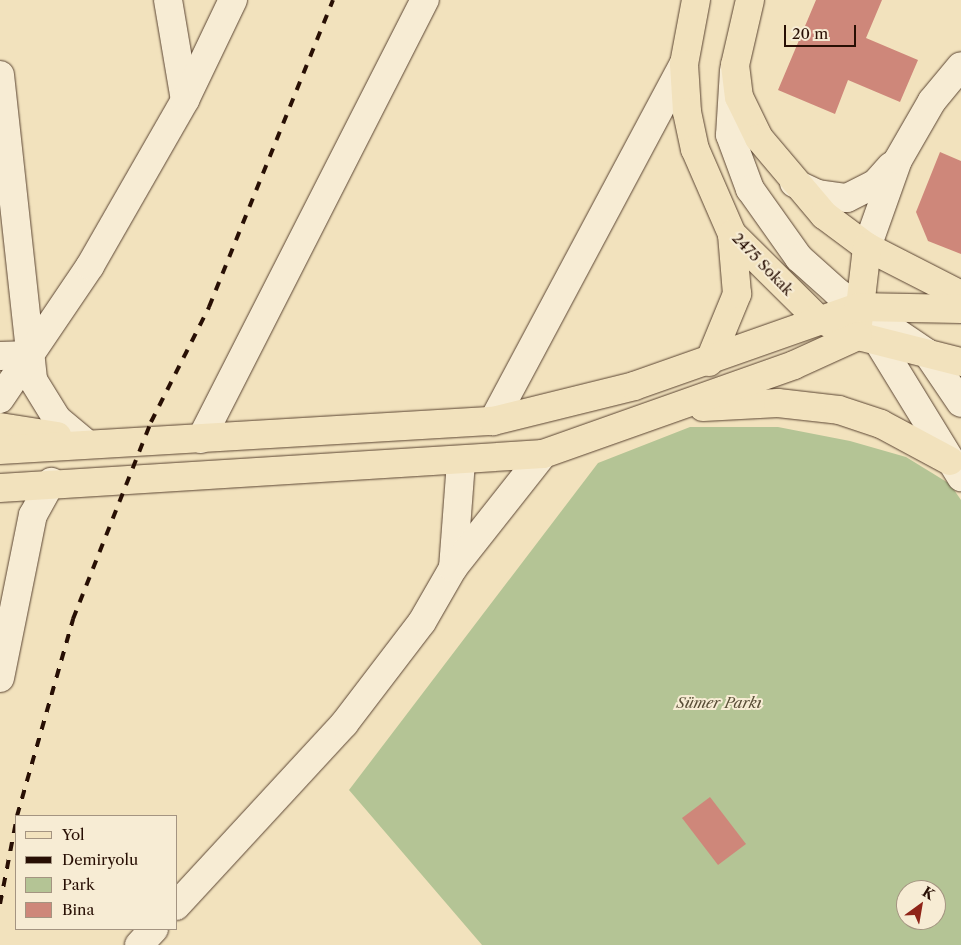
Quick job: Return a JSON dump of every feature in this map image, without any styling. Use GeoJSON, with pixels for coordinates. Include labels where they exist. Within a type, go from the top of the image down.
{"type":"FeatureCollection","features":[{"type":"Feature","properties":{"kind":"main road","name":"2475 Sokak"},"geometry":{"type":"LineString","coordinates":[[696,0],[684,64],[695,149],[732,234],[817,318],[868,338],[961,362]]}},
{"type":"Feature","properties":{"kind":"main road"},"geometry":{"type":"LineString","coordinates":[[750,0],[735,65],[739,97],[759,138],[794,183],[824,215],[867,247],[961,295]]}},
{"type":"Feature","properties":{"kind":"main road"},"geometry":{"type":"LineString","coordinates":[[709,362],[737,294],[732,234]]}},
{"type":"Feature","properties":{"kind":"main road"},"geometry":{"type":"LineString","coordinates":[[0,488],[52,482],[460,462],[543,454],[868,338],[858,307],[867,247]]}},
{"type":"Feature","properties":{"kind":"main road"},"geometry":{"type":"LineString","coordinates":[[0,450],[493,422],[553,410],[709,362],[817,318],[858,307],[961,309]]}},
{"type":"Feature","properties":{"kind":"main road"},"geometry":{"type":"LineString","coordinates":[[660,413],[778,403],[840,410],[881,424],[955,469]]}},
{"type":"Feature","properties":{"kind":"main road"},"geometry":{"type":"LineString","coordinates":[[0,427],[87,444]]}},
{"type":"Feature","properties":{"kind":"main road"},"geometry":{"type":"LineString","coordinates":[[0,506],[52,482]]}},
{"type":"Feature","properties":{"kind":"street"},"geometry":{"type":"LineString","coordinates":[[168,0],[185,100]]}},
{"type":"Feature","properties":{"kind":"street"},"geometry":{"type":"LineString","coordinates":[[0,399],[90,266],[185,100],[233,0]]}},
{"type":"Feature","properties":{"kind":"street"},"geometry":{"type":"LineString","coordinates":[[202,439],[425,0]]}},
{"type":"Feature","properties":{"kind":"street"},"geometry":{"type":"LineString","coordinates":[[493,422],[684,64]]}},
{"type":"Feature","properties":{"kind":"street"},"geometry":{"type":"LineString","coordinates":[[735,65],[729,119],[745,180],[799,258],[858,307],[927,353],[961,403]]}},
{"type":"Feature","properties":{"kind":"street"},"geometry":{"type":"LineString","coordinates":[[867,247],[898,160],[932,101],[961,66]]}},
{"type":"Feature","properties":{"kind":"street"},"geometry":{"type":"LineString","coordinates":[[0,75],[30,355],[42,396],[62,424],[87,444]]}},
{"type":"Feature","properties":{"kind":"street"},"geometry":{"type":"LineString","coordinates":[[794,183],[818,194],[847,198],[875,184],[898,160]]}},
{"type":"Feature","properties":{"kind":"street"},"geometry":{"type":"LineString","coordinates":[[868,338],[955,469]]}},
{"type":"Feature","properties":{"kind":"street"},"geometry":{"type":"LineString","coordinates":[[0,356],[30,355]]}},
{"type":"Feature","properties":{"kind":"street"},"geometry":{"type":"LineString","coordinates":[[178,904],[344,724],[422,622],[453,568],[543,454]]}},
{"type":"Feature","properties":{"kind":"street"},"geometry":{"type":"LineString","coordinates":[[453,568],[460,462]]}},
{"type":"Feature","properties":{"kind":"street"},"geometry":{"type":"LineString","coordinates":[[0,678],[5,603],[33,515],[52,482]]}},
{"type":"Feature","properties":{"kind":"street"},"geometry":{"type":"LineString","coordinates":[[139,945],[153,930]]}},
{"type":"Feature","properties":{"kind":"green space","name":"Sümer Parkı"},"geometry":{"type":"Polygon","coordinates":[[[690,427],[778,427],[850,441],[906,457],[950,484],[961,500],[961,945],[482,945],[349,790],[598,463],[690,427]]]}},
{"type":"Feature","properties":{"kind":"building"},"geometry":{"type":"Polygon","coordinates":[[[816,0],[882,0],[866,38],[918,60],[900,102],[848,80],[835,114],[778,90],[816,0]]]}},
{"type":"Feature","properties":{"kind":"building"},"geometry":{"type":"Polygon","coordinates":[[[940,152],[961,161],[961,254],[928,241],[916,212],[940,152]]]}},
{"type":"Feature","properties":{"kind":"building"},"geometry":{"type":"Polygon","coordinates":[[[710,797],[746,844],[718,865],[682,818],[710,797]]]}},
{"type":"Feature","properties":{"kind":"railway"},"geometry":{"type":"LineString","coordinates":[[17,815],[73,619],[151,422],[209,307],[333,0]]}},
{"type":"Feature","properties":{"kind":"railway"},"geometry":{"type":"LineString","coordinates":[[0,904],[15,827]]}}]}
